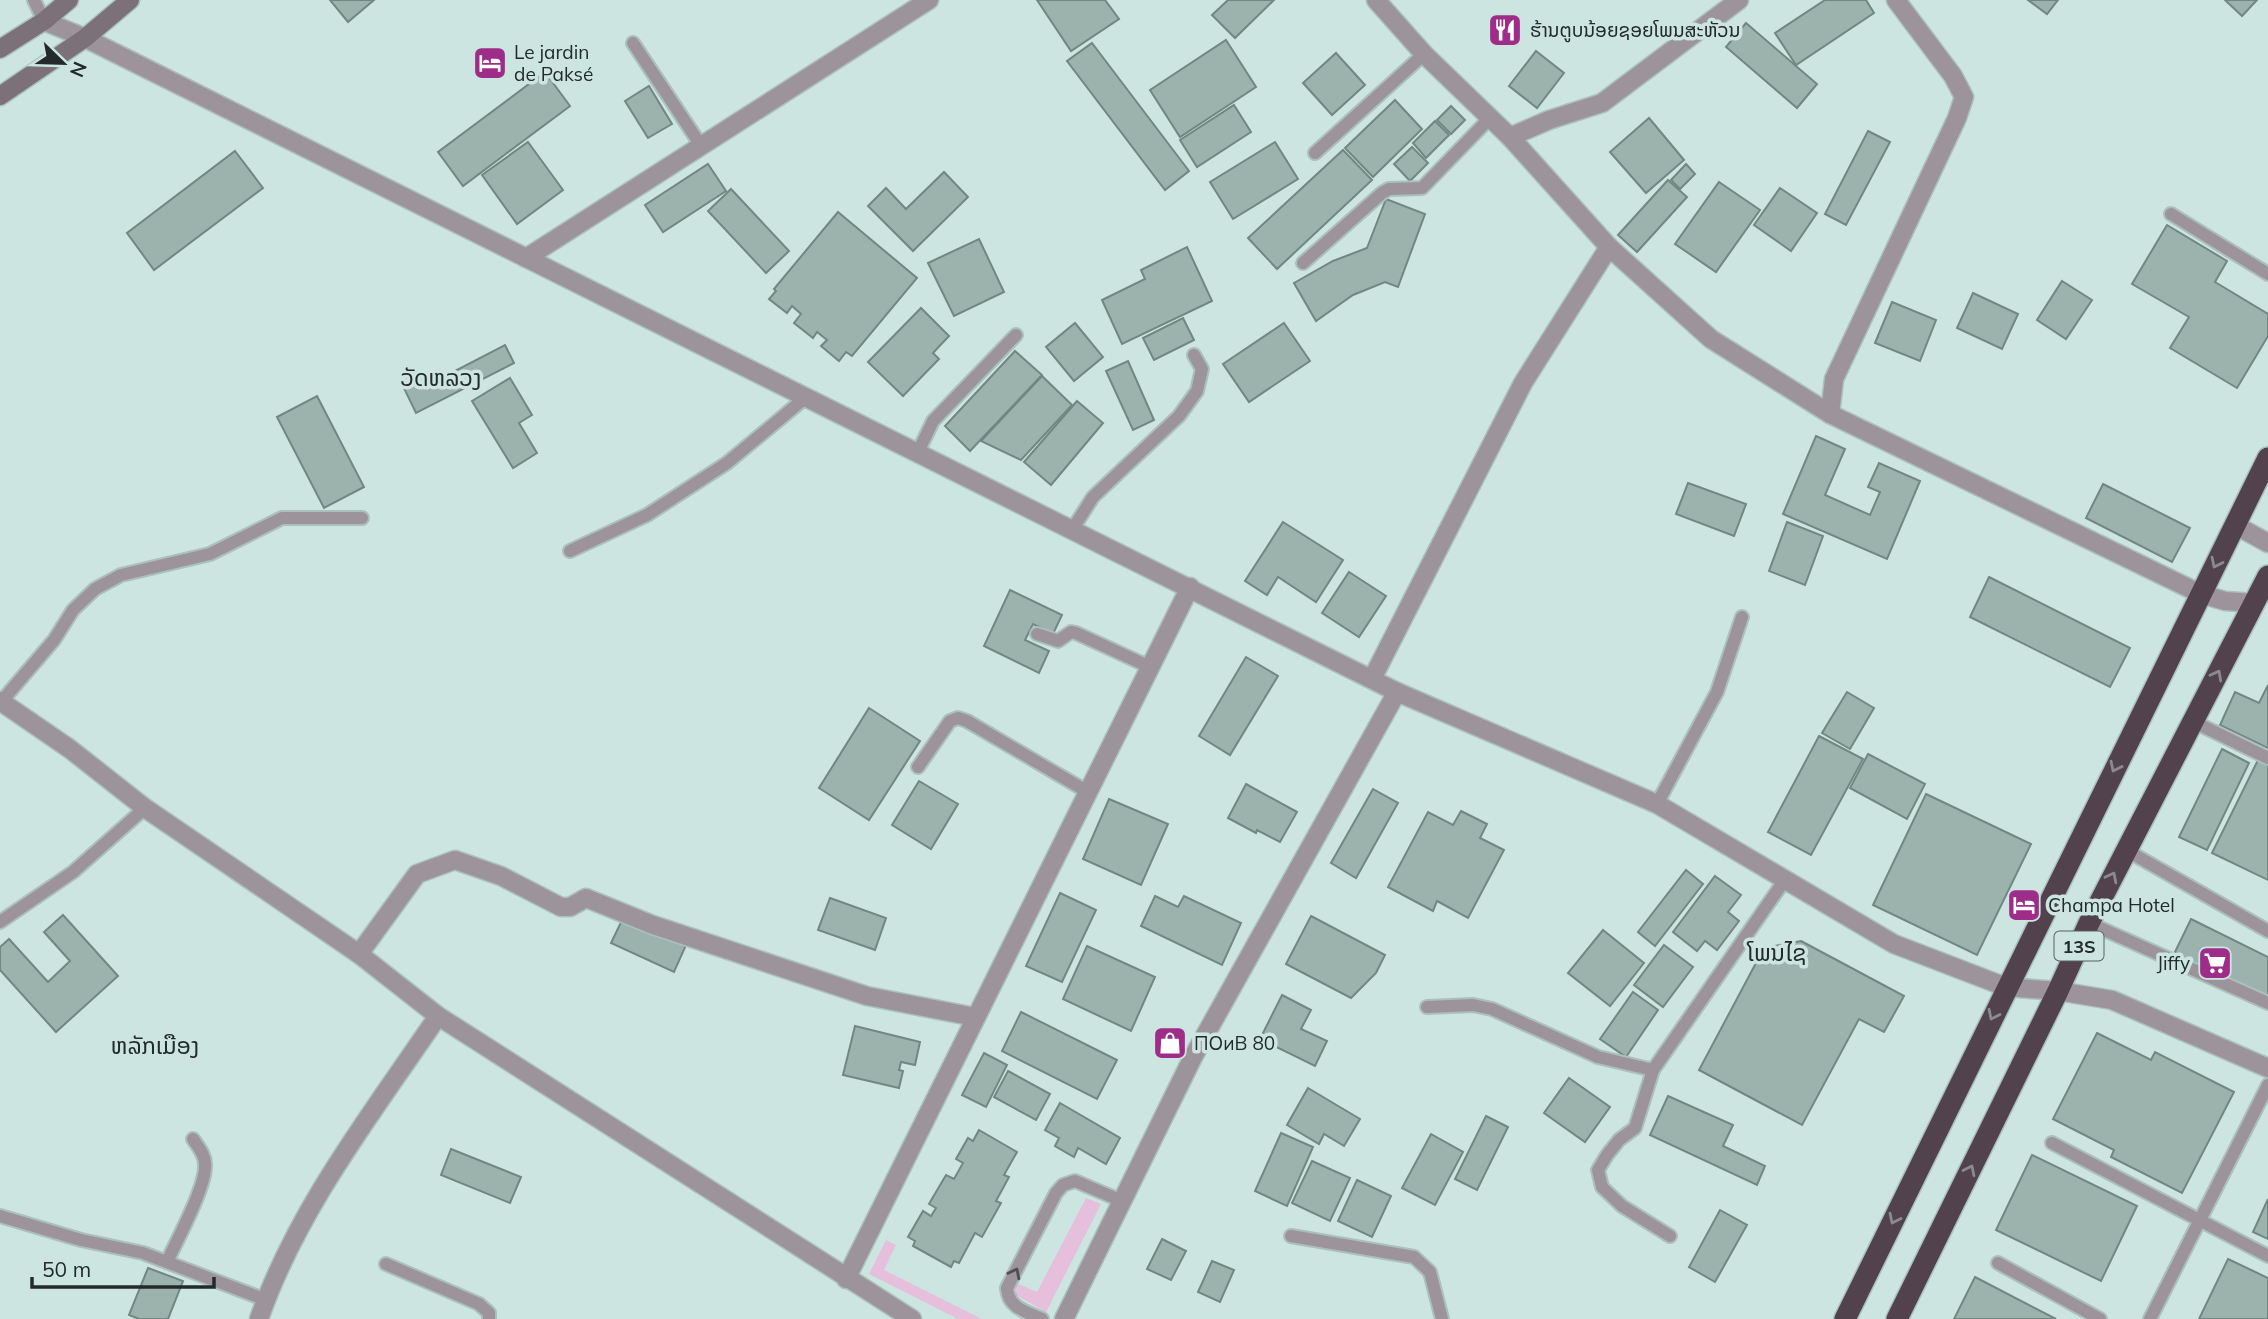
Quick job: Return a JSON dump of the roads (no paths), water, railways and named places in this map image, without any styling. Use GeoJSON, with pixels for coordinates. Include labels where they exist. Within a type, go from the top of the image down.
{"type":"FeatureCollection","features":[{"type":"Feature","properties":{"kind":"highway","name":"13S"},"geometry":{"type":"LineString","coordinates":[[1845,1319],[2268,458]]}},
{"type":"Feature","properties":{"kind":"highway","name":"13S"},"geometry":{"type":"LineString","coordinates":[[1896,1319],[2089,923],[2192,721],[2262,605],[2268,576]]}},
{"type":"Feature","properties":{"kind":"street"},"geometry":{"type":"LineString","coordinates":[[0,49],[44,21],[69,0]]}},
{"type":"Feature","properties":{"kind":"street"},"geometry":{"type":"LineString","coordinates":[[0,96],[85,38],[130,0]]}},
{"type":"Feature","properties":{"kind":"street"},"geometry":{"type":"LineString","coordinates":[[526,258],[929,0]]}},
{"type":"Feature","properties":{"kind":"street"},"geometry":{"type":"LineString","coordinates":[[1376,0],[1424,54],[1510,136],[1609,247],[1711,339],[1830,414],[2201,594],[2225,601],[2262,605]]}},
{"type":"Feature","properties":{"kind":"street"},"geometry":{"type":"LineString","coordinates":[[1510,136],[1602,103],[1739,0]]}},
{"type":"Feature","properties":{"kind":"street"},"geometry":{"type":"LineString","coordinates":[[1830,414],[1833,379],[1957,118],[1964,97],[1953,76],[1896,0]]}},
{"type":"Feature","properties":{"kind":"street"},"geometry":{"type":"LineString","coordinates":[[44,21],[85,38],[1397,692],[1657,804],[1894,944],[2006,987],[2058,991],[2112,1000],[2268,1068]]}},
{"type":"Feature","properties":{"kind":"street"},"geometry":{"type":"LineString","coordinates":[[1372,679],[1523,383],[1609,247]]}},
{"type":"Feature","properties":{"kind":"street"},"geometry":{"type":"LineString","coordinates":[[2235,525],[2268,543]]}},
{"type":"Feature","properties":{"kind":"street"},"geometry":{"type":"LineString","coordinates":[[846,1279],[1190,587]]}},
{"type":"Feature","properties":{"kind":"street"},"geometry":{"type":"LineString","coordinates":[[1064,1319],[1193,1057],[1397,692]]}},
{"type":"Feature","properties":{"kind":"street"},"geometry":{"type":"LineString","coordinates":[[1,701],[70,749],[145,808],[359,954],[438,1016],[912,1319]]}},
{"type":"Feature","properties":{"kind":"street"},"geometry":{"type":"LineString","coordinates":[[359,954],[417,874],[455,860],[501,876],[561,907],[570,907],[586,898],[653,925],[867,996],[975,1017]]}},
{"type":"Feature","properties":{"kind":"street"},"geometry":{"type":"LineString","coordinates":[[259,1319],[265,1300],[326,1181],[438,1016]]}},
{"type":"Feature","properties":{"kind":"lane"},"geometry":{"type":"LineString","coordinates":[[34,0],[44,21]]}},
{"type":"Feature","properties":{"kind":"lane"},"geometry":{"type":"LineString","coordinates":[[633,43],[702,147]]}},
{"type":"Feature","properties":{"kind":"lane"},"geometry":{"type":"LineString","coordinates":[[1315,153],[1424,54]]}},
{"type":"Feature","properties":{"kind":"lane"},"geometry":{"type":"LineString","coordinates":[[1303,263],[1382,193],[1389,189],[1422,188],[1490,118]]}},
{"type":"Feature","properties":{"kind":"lane"},"geometry":{"type":"LineString","coordinates":[[2171,214],[2268,274]]}},
{"type":"Feature","properties":{"kind":"lane"},"geometry":{"type":"LineString","coordinates":[[918,454],[933,421],[1016,335]]}},
{"type":"Feature","properties":{"kind":"lane"},"geometry":{"type":"LineString","coordinates":[[1072,530],[1093,497],[1180,416],[1197,391],[1200,380],[1202,369],[1194,355]]}},
{"type":"Feature","properties":{"kind":"lane"},"geometry":{"type":"LineString","coordinates":[[570,551],[647,515],[727,463],[805,398]]}},
{"type":"Feature","properties":{"kind":"lane"},"geometry":{"type":"LineString","coordinates":[[1,701],[54,640],[73,610],[94,589],[121,575],[210,554],[282,517],[362,518]]}},
{"type":"Feature","properties":{"kind":"lane"},"geometry":{"type":"LineString","coordinates":[[1657,804],[1717,692],[1742,617]]}},
{"type":"Feature","properties":{"kind":"lane"},"geometry":{"type":"LineString","coordinates":[[1037,634],[1058,641],[1071,632],[1076,633],[1150,667]]}},
{"type":"Feature","properties":{"kind":"lane"},"geometry":{"type":"LineString","coordinates":[[918,767],[950,721],[958,718],[1088,792]]}},
{"type":"Feature","properties":{"kind":"lane"},"geometry":{"type":"LineString","coordinates":[[2192,721],[2268,758]]}},
{"type":"Feature","properties":{"kind":"lane"},"geometry":{"type":"LineString","coordinates":[[0,922],[73,872],[145,808]]}},
{"type":"Feature","properties":{"kind":"lane"},"geometry":{"type":"LineString","coordinates":[[2126,850],[2268,931]]}},
{"type":"Feature","properties":{"kind":"lane"},"geometry":{"type":"LineString","coordinates":[[1670,1236],[1622,1206],[1602,1187],[1598,1171],[1613,1147],[1635,1128],[1653,1070],[1784,881]]}},
{"type":"Feature","properties":{"kind":"lane"},"geometry":{"type":"LineString","coordinates":[[2089,923],[2268,1003]]}},
{"type":"Feature","properties":{"kind":"lane"},"geometry":{"type":"LineString","coordinates":[[1427,1007],[1473,1005],[1492,1009],[1598,1057],[1653,1070]]}},
{"type":"Feature","properties":{"kind":"lane"},"geometry":{"type":"LineString","coordinates":[[2150,1319],[2268,1085]]}},
{"type":"Feature","properties":{"kind":"lane"},"geometry":{"type":"LineString","coordinates":[[167,1262],[203,1181],[206,1166],[204,1156],[193,1139]]}},
{"type":"Feature","properties":{"kind":"lane"},"geometry":{"type":"LineString","coordinates":[[2052,1143],[2268,1256]]}},
{"type":"Feature","properties":{"kind":"lane"},"geometry":{"type":"LineString","coordinates":[[1042,1319],[1013,1305],[1008,1298],[1007,1289],[1056,1193],[1063,1185],[1075,1181],[1122,1201]]}},
{"type":"Feature","properties":{"kind":"lane"},"geometry":{"type":"LineString","coordinates":[[0,1216],[81,1240],[143,1253],[265,1300]]}},
{"type":"Feature","properties":{"kind":"lane"},"geometry":{"type":"LineString","coordinates":[[1291,1236],[1414,1256],[1430,1272],[1441,1319]]}},
{"type":"Feature","properties":{"kind":"lane"},"geometry":{"type":"LineString","coordinates":[[1998,1263],[2100,1319]]}},
{"type":"Feature","properties":{"kind":"lane"},"geometry":{"type":"LineString","coordinates":[[386,1264],[479,1304],[489,1313],[489,1319]]}},
{"type":"Feature","properties":{"kind":"place","name":"ຮ້ານຕູບນ້ອຍຊອຍໂພນສະຫັວນ"},"geometry":{"type":"Point","coordinates":[1505,30]}},
{"type":"Feature","properties":{"kind":"place","name":"Le jardin de Paksé"},"geometry":{"type":"Point","coordinates":[490,63]}},
{"type":"Feature","properties":{"kind":"place","name":"Champa Hotel"},"geometry":{"type":"Point","coordinates":[2024,905]}},
{"type":"Feature","properties":{"kind":"place","name":"Jiffy"},"geometry":{"type":"Point","coordinates":[2215,963]}},
{"type":"Feature","properties":{"kind":"place","name":"ПОиВ 80"},"geometry":{"type":"Point","coordinates":[1170,1043]}},
{"type":"Feature","properties":{"kind":"district","name":"ວັດຫລວງ"},"geometry":{"type":"Point","coordinates":[441,377]}},
{"type":"Feature","properties":{"kind":"district","name":"ໂພນໄຊ"},"geometry":{"type":"Point","coordinates":[1777,952]}},
{"type":"Feature","properties":{"kind":"district","name":"ຫລັກເມືອງ"},"geometry":{"type":"Point","coordinates":[155,1045]}}]}
